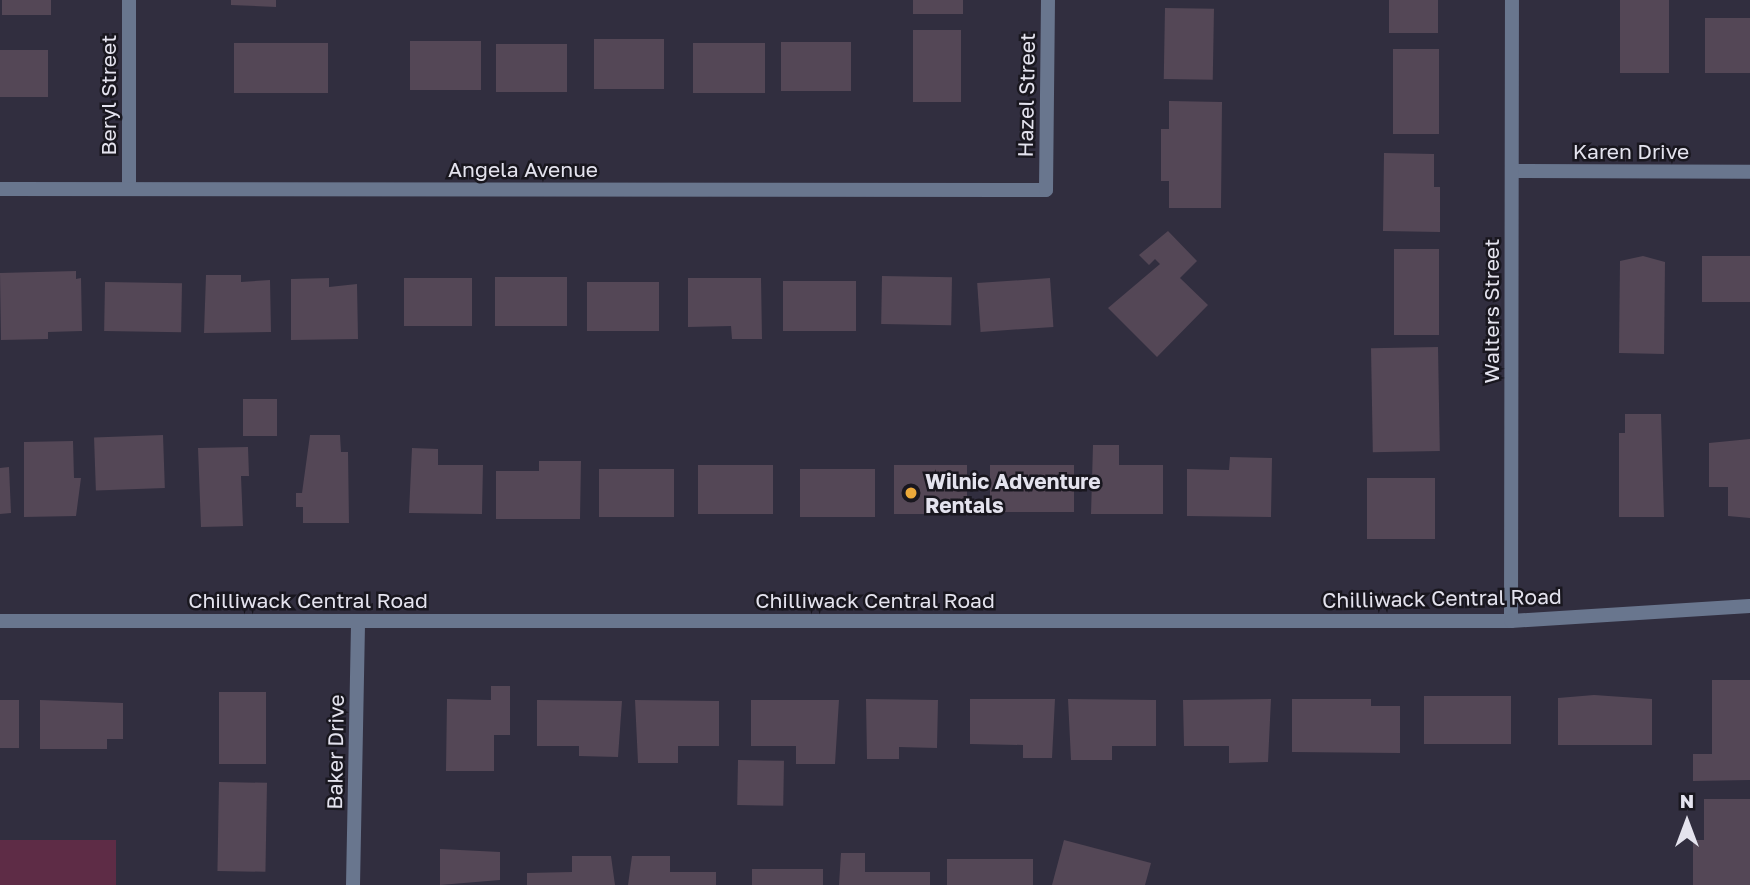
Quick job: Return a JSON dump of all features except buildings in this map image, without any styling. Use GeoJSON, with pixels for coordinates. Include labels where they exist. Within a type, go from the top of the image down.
{"type":"FeatureCollection","features":[{"type":"Feature","properties":{"kind":"street","name":"Beryl Street"},"geometry":{"type":"LineString","coordinates":[[129,0],[129,189]]}},
{"type":"Feature","properties":{"kind":"street","name":"Hazel Street"},"geometry":{"type":"LineString","coordinates":[[1046,190],[1048,0]]}},
{"type":"Feature","properties":{"kind":"street","name":"Walters Street"},"geometry":{"type":"LineString","coordinates":[[1511,0],[1511,621]]}},
{"type":"Feature","properties":{"kind":"street","name":"Karen Drive"},"geometry":{"type":"LineString","coordinates":[[1512,172],[1750,172]]}},
{"type":"Feature","properties":{"kind":"street","name":"Angela Avenue"},"geometry":{"type":"LineString","coordinates":[[0,189],[1046,190]]}},
{"type":"Feature","properties":{"kind":"street","name":"Chilliwack Central Road"},"geometry":{"type":"LineString","coordinates":[[0,621],[1511,621],[1750,607]]}},
{"type":"Feature","properties":{"kind":"street","name":"Baker Drive"},"geometry":{"type":"LineString","coordinates":[[353,885],[358,621]]}},
{"type":"Feature","properties":{"kind":"shaded area"},"geometry":{"type":"Polygon","coordinates":[[[0,840],[116,840],[116,885],[0,885],[0,840]]]}},
{"type":"Feature","properties":{"kind":"place","name":"Wilnic Adventure Rentals"},"geometry":{"type":"Point","coordinates":[911,493]}}]}
